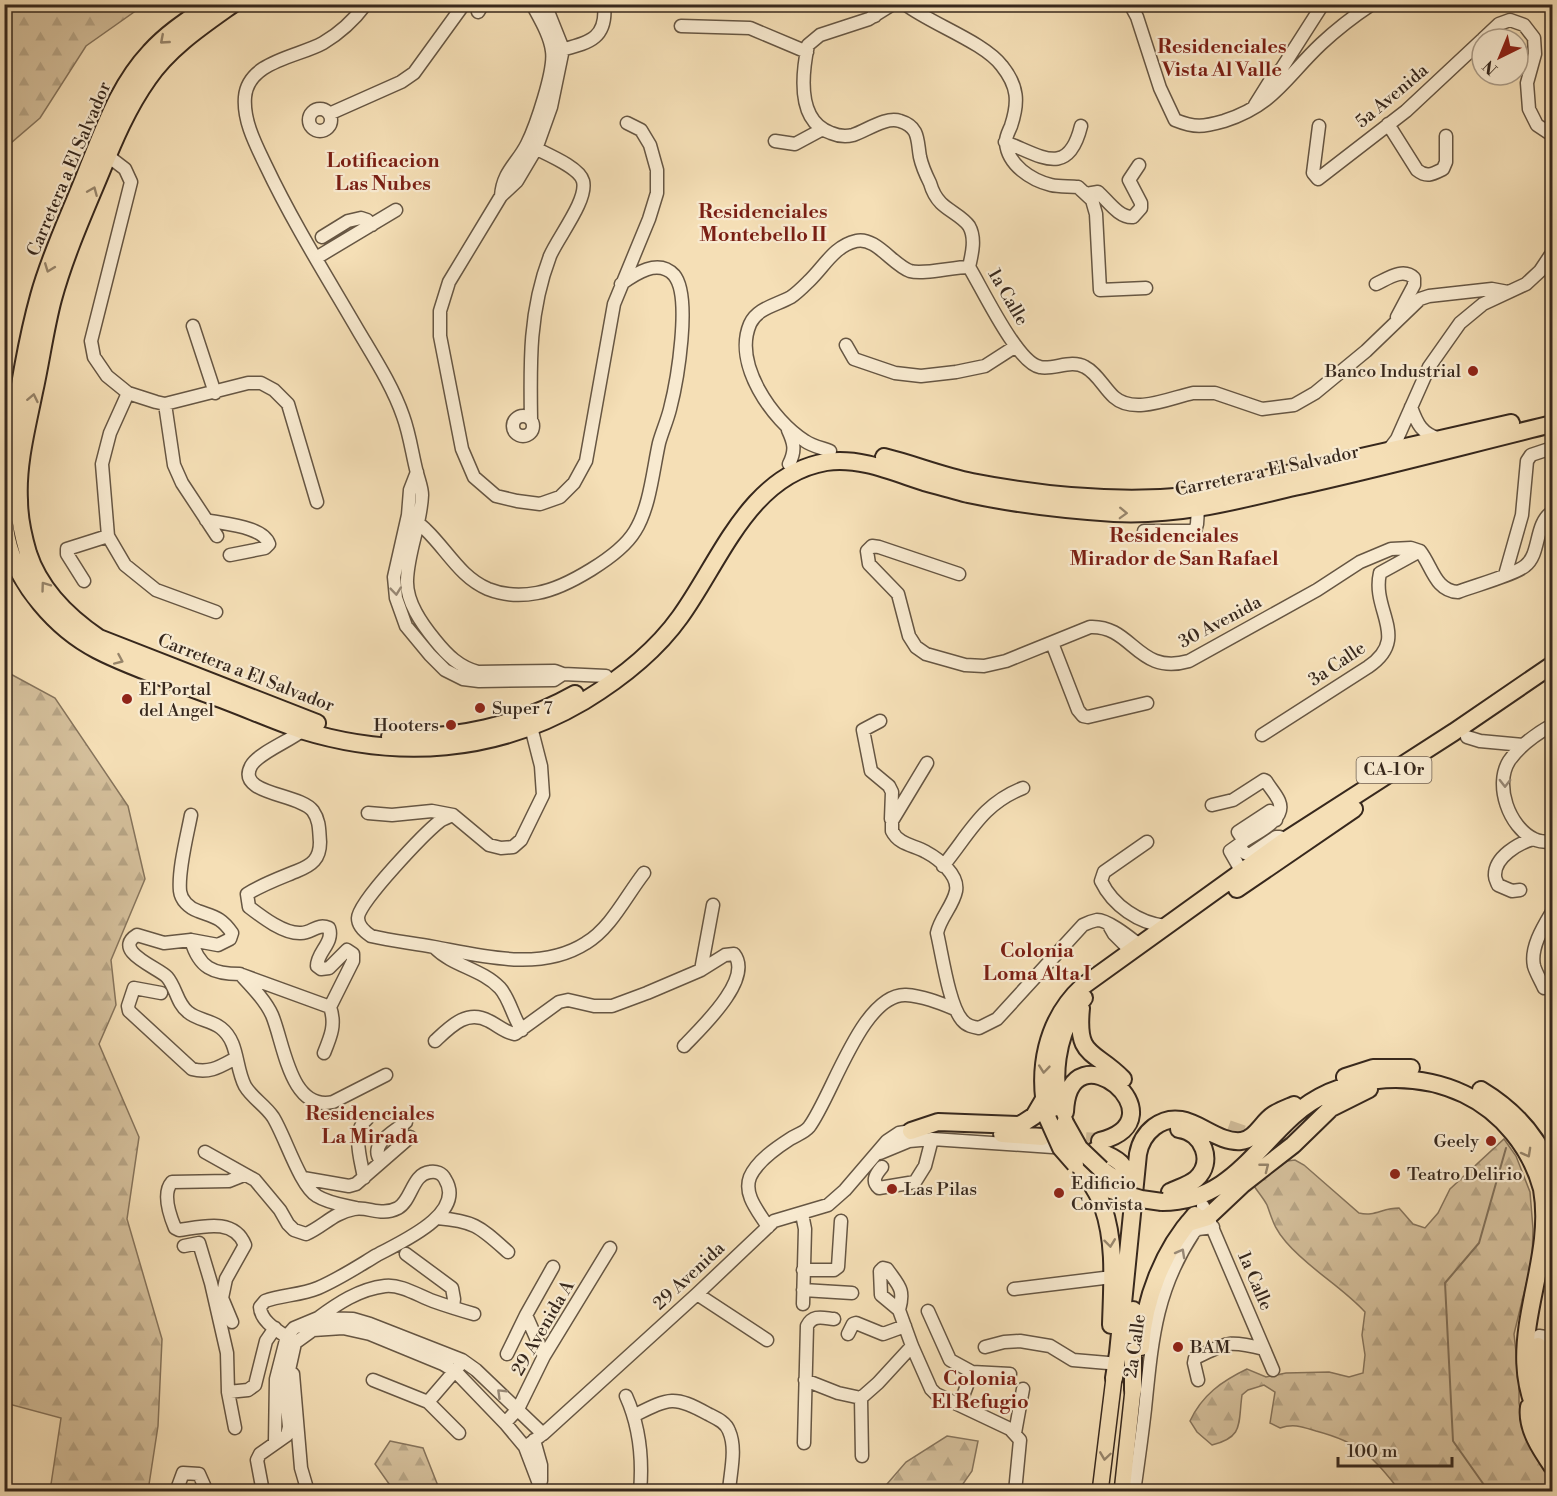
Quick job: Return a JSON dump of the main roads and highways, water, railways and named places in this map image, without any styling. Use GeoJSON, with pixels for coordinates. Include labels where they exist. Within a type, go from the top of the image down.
{"type":"FeatureCollection","features":[{"type":"Feature","properties":{"kind":"highway","name":"Carretera a El Salvador"},"geometry":{"type":"LineString","coordinates":[[210,4],[150,52],[125,85],[110,114],[44,280],[31,330],[4,483],[5,525],[14,559],[27,583],[41,605],[71,634],[127,664],[303,730],[352,743],[414,749],[470,743],[531,727],[585,700],[624,673],[664,638],[681,616],[752,507],[787,477],[822,463],[837,461],[873,465],[927,483],[971,494],[1059,507],[1134,513],[1198,509],[1220,505],[1552,424]]}},
{"type":"Feature","properties":{"kind":"highway","name":"Carretera a El Salvador"},"geometry":{"type":"LineString","coordinates":[[232,4],[185,40],[161,62],[138,94],[108,156],[72,242],[53,299],[24,442],[19,500],[28,555],[40,580],[58,604],[77,623],[99,638],[305,719],[350,732],[403,738],[430,737],[470,732],[515,720],[565,700],[606,676],[641,647],[657,630],[674,609],[742,505],[758,487],[789,464],[830,451],[860,452],[971,482],[1091,499],[1152,499],[1189,495],[1552,413]]}},
{"type":"Feature","properties":{"kind":"highway"},"geometry":{"type":"LineString","coordinates":[[1292,488],[1287,484],[1289,478],[1321,471],[1328,464]]}},
{"type":"Feature","properties":{"kind":"highway"},"geometry":{"type":"LineString","coordinates":[[1220,505],[1232,498],[1267,489],[1270,483],[1266,477]]}},
{"type":"Feature","properties":{"kind":"highway","name":"CA-1 Or"},"geometry":{"type":"LineString","coordinates":[[1113,1184],[1079,1148],[1044,1099],[1042,1075],[1047,1045],[1058,1018],[1083,986],[1134,947],[1240,873],[1251,858],[1283,842],[1454,732],[1552,665]]}},
{"type":"Feature","properties":{"kind":"highway","name":"CA-1 Or"},"geometry":{"type":"LineString","coordinates":[[1552,677],[1467,737],[1294,849],[1105,979],[1082,1001],[1067,1026],[1058,1062],[1057,1098],[1062,1148],[1080,1169],[1141,1199],[1190,1189],[1220,1175],[1294,1105],[1323,1086],[1373,1068],[1423,1069],[1447,1075],[1484,1092],[1513,1114],[1536,1140],[1552,1175]]}},
{"type":"Feature","properties":{"kind":"highway"},"geometry":{"type":"LineString","coordinates":[[531,727],[530,722],[533,717],[565,700]]}},
{"type":"Feature","properties":{"kind":"highway"},"geometry":{"type":"LineString","coordinates":[[1082,1001],[1079,1027],[1083,1044],[1093,1056],[1119,1074],[1131,1088],[1137,1103],[1135,1120],[1125,1136]]}},
{"type":"Feature","properties":{"kind":"highway"},"geometry":{"type":"LineString","coordinates":[[1059,1121],[1066,1097],[1075,1083],[1090,1075],[1111,1080],[1128,1097],[1131,1112],[1127,1124],[1098,1145]]}},
{"type":"Feature","properties":{"kind":"highway"},"geometry":{"type":"LineString","coordinates":[[1135,1403],[1141,1339],[1151,1296],[1158,1274],[1171,1247],[1188,1222],[1208,1217],[1243,1184],[1300,1139],[1331,1108],[1359,1093],[1400,1079]]}},
{"type":"Feature","properties":{"kind":"highway","name":"CA-1 Or"},"geometry":{"type":"LineString","coordinates":[[1163,1195],[1190,1199],[1219,1187],[1236,1175],[1295,1114],[1343,1088],[1373,1080],[1425,1081],[1445,1086],[1474,1099],[1514,1132],[1522,1143],[1536,1171],[1545,1202],[1546,1250],[1527,1342],[1526,1370],[1531,1395],[1552,1439]]}},
{"type":"Feature","properties":{"kind":"highway"},"geometry":{"type":"LineString","coordinates":[[1286,1140],[1343,1088]]}},
{"type":"Feature","properties":{"kind":"highway"},"geometry":{"type":"LineString","coordinates":[[1042,1137],[943,1130],[922,1136],[938,1122],[1020,1125],[1034,1116],[1044,1099]]}},
{"type":"Feature","properties":{"kind":"highway"},"geometry":{"type":"LineString","coordinates":[[1111,1378],[1118,1353],[1140,1146],[1154,1127],[1178,1119],[1193,1123],[1224,1138],[1242,1141],[1250,1138],[1272,1115],[1294,1105]]}},
{"type":"Feature","properties":{"kind":"highway"},"geometry":{"type":"LineString","coordinates":[[1098,1145],[1109,1147],[1153,1117],[1175,1110],[1185,1110],[1228,1128]]}},
{"type":"Feature","properties":{"kind":"highway"},"geometry":{"type":"LineString","coordinates":[[1135,1403],[1132,1336],[1135,1270],[1148,1156],[1158,1136],[1173,1130],[1185,1130],[1195,1136],[1205,1148],[1205,1163],[1197,1178],[1163,1195]]}},
{"type":"Feature","properties":{"kind":"highway"},"geometry":{"type":"LineString","coordinates":[[1098,1145],[1117,1160],[1127,1172],[1129,1180],[1125,1215],[1129,1247]]}},
{"type":"Feature","properties":{"kind":"highway"},"geometry":{"type":"LineString","coordinates":[[1080,1169],[1098,1194],[1110,1237],[1113,1277],[1111,1378]]}},
{"type":"Feature","properties":{"kind":"highway"},"geometry":{"type":"LineString","coordinates":[[1208,1217],[1219,1187]]}},
{"type":"Feature","properties":{"kind":"highway"},"geometry":{"type":"LineString","coordinates":[[1552,1273],[1546,1337],[1538,1359],[1540,1385],[1552,1418]]}},
{"type":"Feature","properties":{"kind":"highway"},"geometry":{"type":"LineString","coordinates":[[1531,1395],[1529,1419],[1541,1450],[1552,1466]]}},
{"type":"Feature","properties":{"kind":"main road"},"geometry":{"type":"LineString","coordinates":[[1111,1378],[1122,1397],[1135,1403]]}},
{"type":"Feature","properties":{"kind":"main road"},"geometry":{"type":"LineString","coordinates":[[1100,1491],[1111,1413],[1111,1378]]}},
{"type":"Feature","properties":{"kind":"main road"},"geometry":{"type":"LineString","coordinates":[[1111,1413],[1113,1407],[1119,1404],[1135,1403]]}},
{"type":"Feature","properties":{"kind":"main road"},"geometry":{"type":"LineString","coordinates":[[1122,1491],[1135,1403]]}},
{"type":"Feature","properties":{"kind":"main road"},"geometry":{"type":"LineString","coordinates":[[1127,1457],[1132,1491]]}},
{"type":"Feature","properties":{"kind":"waterway"},"geometry":{"type":"LineString","coordinates":[[1489,1492],[1453,1441],[1445,1283],[1479,1243],[1506,1148]]}},
{"type":"Feature","properties":{"kind":"tunnel"},"geometry":{"type":"LineString","coordinates":[[1228,1128],[1270,1143],[1286,1140]]}},
{"type":"Feature","properties":{"kind":"tunnel"},"geometry":{"type":"LineString","coordinates":[[1062,1139],[1100,1141]]}},
{"type":"Feature","properties":{"kind":"place","name":"Banco Industrial"},"geometry":{"type":"Point","coordinates":[1473,371]}},
{"type":"Feature","properties":{"kind":"place","name":"El Portal del Angel"},"geometry":{"type":"Point","coordinates":[127,699]}},
{"type":"Feature","properties":{"kind":"place","name":"Super 7"},"geometry":{"type":"Point","coordinates":[480,708]}},
{"type":"Feature","properties":{"kind":"place","name":"Hooters"},"geometry":{"type":"Point","coordinates":[451,725]}},
{"type":"Feature","properties":{"kind":"place","name":"Geely"},"geometry":{"type":"Point","coordinates":[1491,1141]}},
{"type":"Feature","properties":{"kind":"place","name":"Teatro Delirio"},"geometry":{"type":"Point","coordinates":[1395,1174]}},
{"type":"Feature","properties":{"kind":"place","name":"Las Pilas"},"geometry":{"type":"Point","coordinates":[892,1189]}},
{"type":"Feature","properties":{"kind":"place","name":"Edificio Convista"},"geometry":{"type":"Point","coordinates":[1059,1193]}},
{"type":"Feature","properties":{"kind":"place","name":"BAM"},"geometry":{"type":"Point","coordinates":[1178,1347]}},
{"type":"Feature","properties":{"kind":"district","name":"Residenciales Vista Al Valle"},"geometry":{"type":"Point","coordinates":[1222,58]}},
{"type":"Feature","properties":{"kind":"district","name":"Lotificacion Las Nubes"},"geometry":{"type":"Point","coordinates":[383,172]}},
{"type":"Feature","properties":{"kind":"district","name":"Residenciales Montebello II"},"geometry":{"type":"Point","coordinates":[763,224]}},
{"type":"Feature","properties":{"kind":"district","name":"Residenciales Mirador de San Rafael"},"geometry":{"type":"Point","coordinates":[1174,548]}},
{"type":"Feature","properties":{"kind":"district","name":"Colonia Loma Alta I"},"geometry":{"type":"Point","coordinates":[1037,962]}},
{"type":"Feature","properties":{"kind":"district","name":"Residenciales La Mirada"},"geometry":{"type":"Point","coordinates":[370,1126]}},
{"type":"Feature","properties":{"kind":"district","name":"Colonia El Refugio"},"geometry":{"type":"Point","coordinates":[980,1390]}}]}
